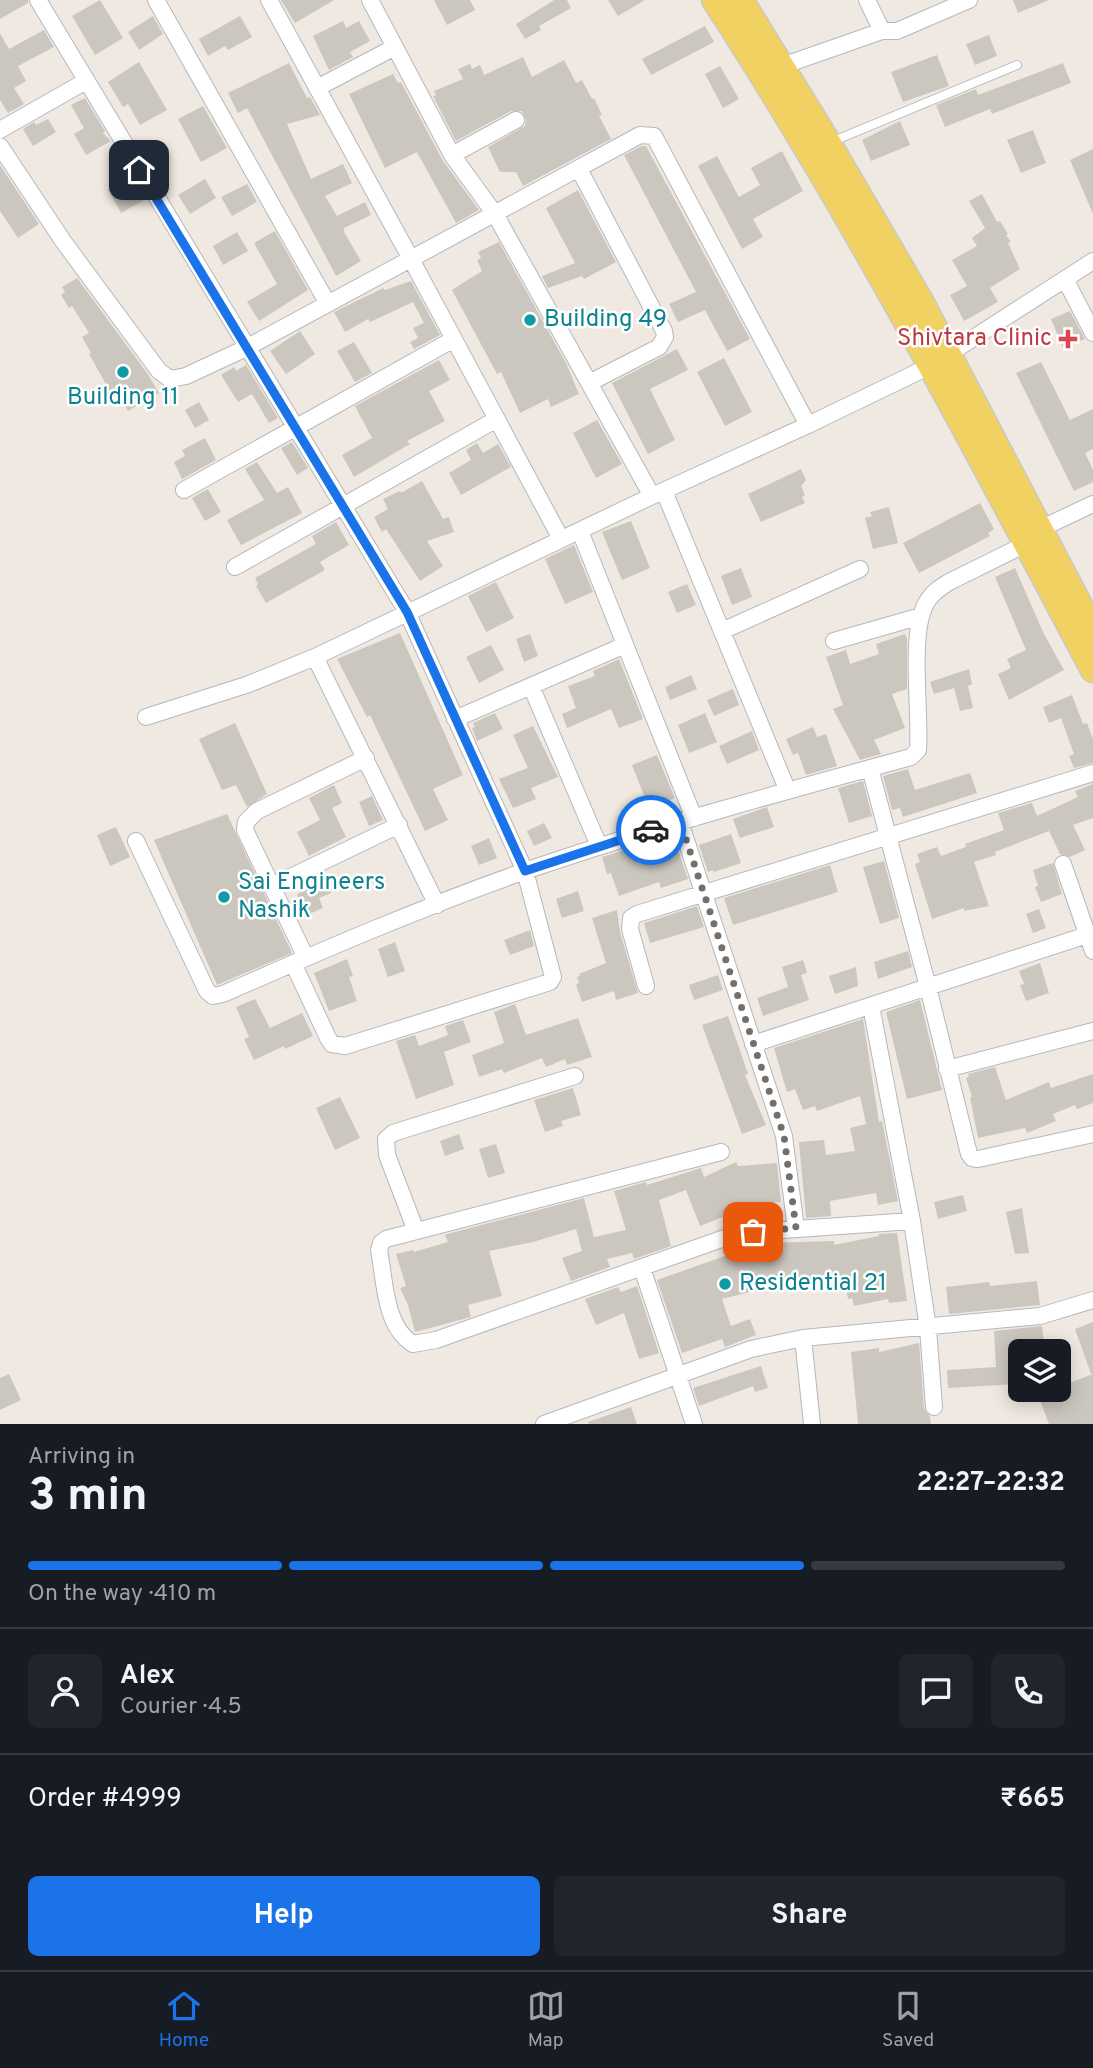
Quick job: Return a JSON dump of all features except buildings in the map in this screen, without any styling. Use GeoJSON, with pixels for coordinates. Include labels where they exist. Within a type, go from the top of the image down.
{"type":"FeatureCollection","features":[{"type":"Feature","properties":{"kind":"main road"},"geometry":{"type":"LineString","coordinates":[[715,0],[939,360],[1033,537],[1093,670]]}},
{"type":"Feature","properties":{"kind":"main road"},"geometry":{"type":"LineString","coordinates":[[741,0],[921,301],[939,360]]}},
{"type":"Feature","properties":{"kind":"main road"},"geometry":{"type":"LineString","coordinates":[[1033,537],[1093,630]]}},
{"type":"Feature","properties":{"kind":"street"},"geometry":{"type":"LineString","coordinates":[[38,0],[407,612],[525,871],[553,973],[550,982],[345,1045],[332,1044],[272,886],[245,830],[246,822],[257,811],[366,758]]}},
{"type":"Feature","properties":{"kind":"street"},"geometry":{"type":"LineString","coordinates":[[156,0],[328,304]]}},
{"type":"Feature","properties":{"kind":"street"},"geometry":{"type":"LineString","coordinates":[[270,0],[561,539]]}},
{"type":"Feature","properties":{"kind":"street"},"geometry":{"type":"LineString","coordinates":[[370,0],[452,155],[495,214],[589,383],[658,493],[722,631],[787,789]]}},
{"type":"Feature","properties":{"kind":"street"},"geometry":{"type":"LineString","coordinates":[[867,0],[882,31]]}},
{"type":"Feature","properties":{"kind":"street"},"geometry":{"type":"LineString","coordinates":[[782,66],[882,31],[897,31],[970,0]]}},
{"type":"Feature","properties":{"kind":"street"},"geometry":{"type":"LineString","coordinates":[[317,88],[395,47]]}},
{"type":"Feature","properties":{"kind":"street"},"geometry":{"type":"LineString","coordinates":[[0,130],[86,81]]}},
{"type":"Feature","properties":{"kind":"street"},"geometry":{"type":"LineString","coordinates":[[452,155],[516,120]]}},
{"type":"Feature","properties":{"kind":"street"},"geometry":{"type":"LineString","coordinates":[[0,146],[63,241],[165,377],[177,379],[246,348],[640,135],[654,136],[808,425]]}},
{"type":"Feature","properties":{"kind":"street"},"geometry":{"type":"LineString","coordinates":[[579,169],[665,337],[659,347],[589,383]]}},
{"type":"Feature","properties":{"kind":"street"},"geometry":{"type":"LineString","coordinates":[[146,718],[249,684],[315,657],[658,493],[808,425],[939,360],[1093,261]]}},
{"type":"Feature","properties":{"kind":"street"},"geometry":{"type":"LineString","coordinates":[[1065,279],[1093,333]]}},
{"type":"Feature","properties":{"kind":"street"},"geometry":{"type":"LineString","coordinates":[[184,490],[454,339]]}},
{"type":"Feature","properties":{"kind":"street"},"geometry":{"type":"LineString","coordinates":[[235,567],[497,419]]}},
{"type":"Feature","properties":{"kind":"street"},"geometry":{"type":"LineString","coordinates":[[136,841],[208,991],[213,996],[525,871],[787,789],[911,757],[918,750],[919,732],[917,630],[927,601],[937,589],[1093,504]]}},
{"type":"Feature","properties":{"kind":"street"},"geometry":{"type":"LineString","coordinates":[[580,531],[625,645],[687,820],[704,894],[784,1136],[796,1228]]}},
{"type":"Feature","properties":{"kind":"street"},"geometry":{"type":"LineString","coordinates":[[722,631],[860,569]]}},
{"type":"Feature","properties":{"kind":"street"},"geometry":{"type":"LineString","coordinates":[[834,641],[921,616]]}},
{"type":"Feature","properties":{"kind":"street"},"geometry":{"type":"LineString","coordinates":[[455,719],[625,645]]}},
{"type":"Feature","properties":{"kind":"street"},"geometry":{"type":"LineString","coordinates":[[315,657],[437,905]]}},
{"type":"Feature","properties":{"kind":"street"},"geometry":{"type":"LineString","coordinates":[[531,686],[599,846]]}},
{"type":"Feature","properties":{"kind":"street"},"geometry":{"type":"LineString","coordinates":[[870,768],[928,987],[966,1148],[972,1158],[978,1159],[1093,1134]]}},
{"type":"Feature","properties":{"kind":"street"},"geometry":{"type":"LineString","coordinates":[[646,986],[630,929],[631,918],[1093,773]]}},
{"type":"Feature","properties":{"kind":"street"},"geometry":{"type":"LineString","coordinates":[[272,886],[399,825]]}},
{"type":"Feature","properties":{"kind":"street"},"geometry":{"type":"LineString","coordinates":[[1063,864],[1090,934],[1093,951]]}},
{"type":"Feature","properties":{"kind":"street"},"geometry":{"type":"LineString","coordinates":[[753,1044],[1090,934]]}},
{"type":"Feature","properties":{"kind":"street"},"geometry":{"type":"LineString","coordinates":[[871,1006],[912,1221],[928,1328],[934,1407]]}},
{"type":"Feature","properties":{"kind":"street"},"geometry":{"type":"LineString","coordinates":[[947,1069],[1093,1031]]}},
{"type":"Feature","properties":{"kind":"street"},"geometry":{"type":"LineString","coordinates":[[416,1231],[387,1155],[386,1139],[393,1133],[575,1076]]}},
{"type":"Feature","properties":{"kind":"street"},"geometry":{"type":"LineString","coordinates":[[721,1152],[386,1239],[379,1250],[393,1322],[405,1339],[413,1344],[436,1340],[733,1235],[912,1221]]}},
{"type":"Feature","properties":{"kind":"street"},"geometry":{"type":"LineString","coordinates":[[642,1268],[694,1424]]}},
{"type":"Feature","properties":{"kind":"street"},"geometry":{"type":"LineString","coordinates":[[544,1424],[751,1349],[803,1338],[1040,1316],[1093,1300]]}},
{"type":"Feature","properties":{"kind":"street"},"geometry":{"type":"LineString","coordinates":[[803,1338],[812,1424]]}},
{"type":"Feature","properties":{"kind":"lane"},"geometry":{"type":"LineString","coordinates":[[828,143],[1017,65]]}},
{"type":"Feature","properties":{"kind":"way so far"},"geometry":{"type":"LineString","coordinates":[[651,830],[680,821],[787,1147],[796,1228],[753,1232]]}},
{"type":"Feature","properties":{"kind":"place","name":"Building 49"},"geometry":{"type":"Point","coordinates":[530,320]}},
{"type":"Feature","properties":{"kind":"place","name":"Shivtara Clinic"},"geometry":{"type":"Point","coordinates":[1068,339]}},
{"type":"Feature","properties":{"kind":"place","name":"Building 11"},"geometry":{"type":"Point","coordinates":[123,372]}},
{"type":"Feature","properties":{"kind":"place","name":"Sai Engineers Nashik"},"geometry":{"type":"Point","coordinates":[224,897]}},
{"type":"Feature","properties":{"kind":"place","name":"Residential 21"},"geometry":{"type":"Point","coordinates":[725,1284]}},
{"type":"Feature","properties":{"kind":"route"},"geometry":{"type":"LineString","coordinates":[[139,170],[407,612],[525,871],[651,830]]}}]}
